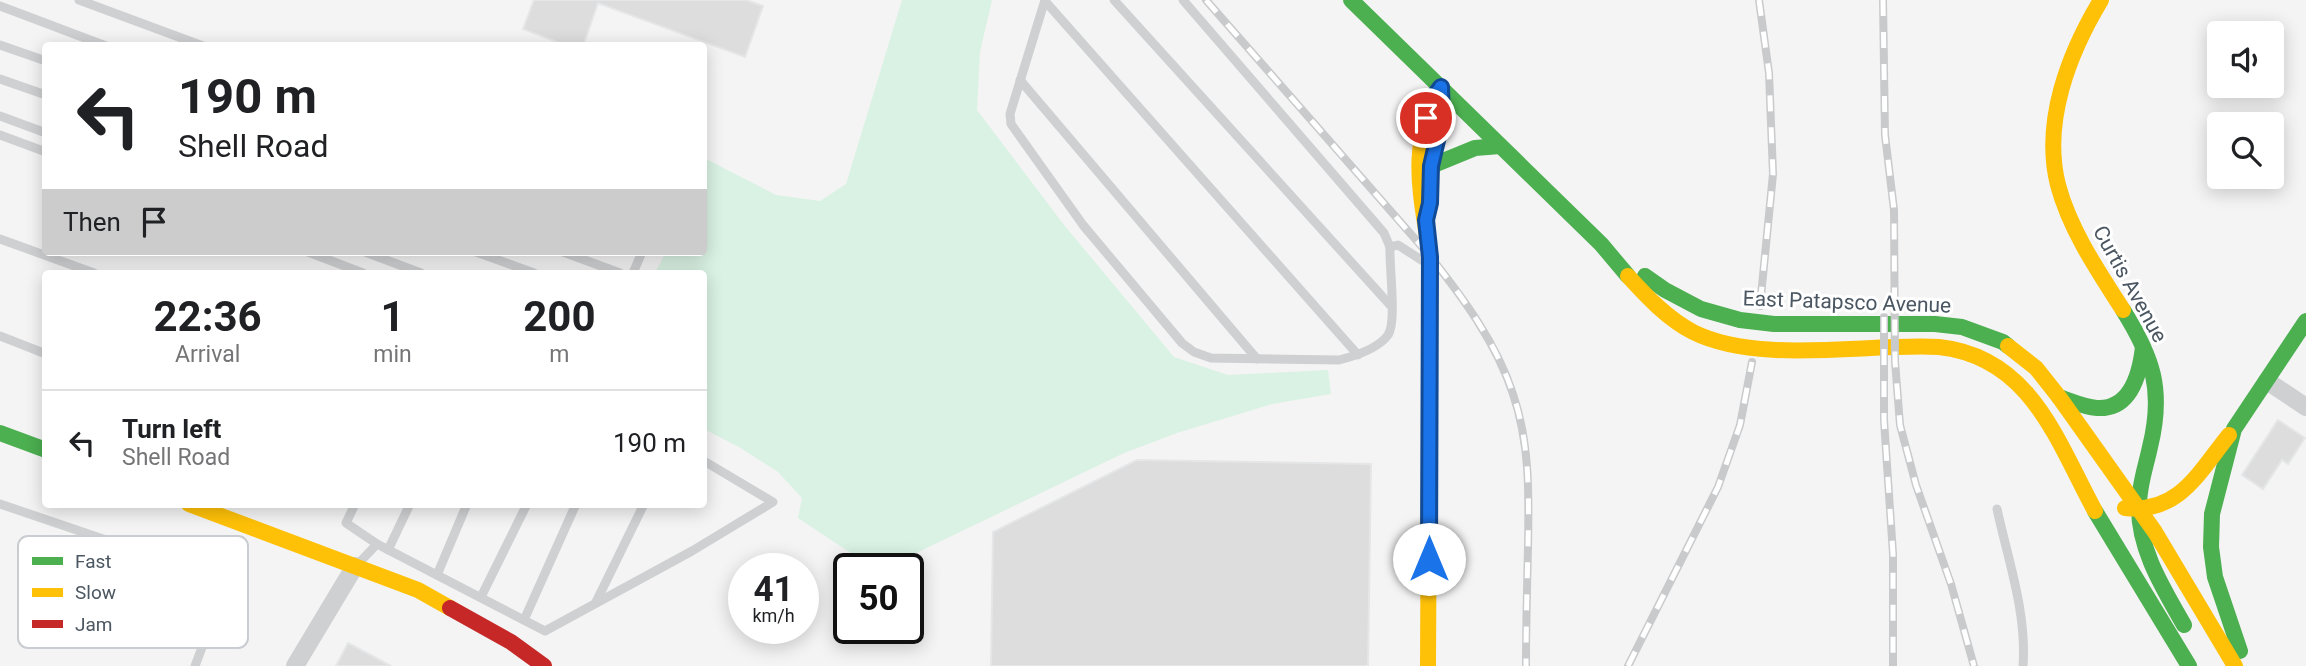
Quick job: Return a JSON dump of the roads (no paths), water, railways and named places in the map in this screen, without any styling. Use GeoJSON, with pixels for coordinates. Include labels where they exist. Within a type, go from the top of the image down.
{"type":"FeatureCollection","features":[{"type":"Feature","properties":{"kind":"main road","name":"East Patapsco Avenue"},"geometry":{"type":"LineString","coordinates":[[1352,0],[1601,244],[1658,306],[1692,331],[1711,340],[1773,348],[1934,346],[1974,353],[2008,373],[2039,410],[2098,516],[2198,657]]}},
{"type":"Feature","properties":{"kind":"main road","name":"Curtis Avenue"},"geometry":{"type":"LineString","coordinates":[[2101,0],[2071,56],[2059,92],[2054,137],[2054,170],[2066,209],[2082,243],[2143,345],[2155,377],[2159,398],[2157,418],[2138,511],[2143,540],[2151,561],[2198,657]]}},
{"type":"Feature","properties":{"kind":"main road"},"geometry":{"type":"LineString","coordinates":[[1426,220],[1430,203],[1431,166],[1446,92]]}},
{"type":"Feature","properties":{"kind":"main road"},"geometry":{"type":"LineString","coordinates":[[1429,666],[1430,266],[1426,220],[1421,202],[1419,158],[1429,104],[1446,92]]}},
{"type":"Feature","properties":{"kind":"main road"},"geometry":{"type":"LineString","coordinates":[[1431,166],[1463,152],[1500,146]]}},
{"type":"Feature","properties":{"kind":"main road","name":"East Patapsco Avenue"},"geometry":{"type":"LineString","coordinates":[[1601,244],[1681,299],[1701,309],[1740,320],[1774,324],[1934,324],[1962,327],[2003,342],[2036,368],[2059,397],[2155,532],[2235,666]]}},
{"type":"Feature","properties":{"kind":"main road"},"geometry":{"type":"LineString","coordinates":[[2039,410],[2104,493],[2124,508],[2138,511],[2159,507],[2177,497],[2234,429],[2306,321]]}},
{"type":"Feature","properties":{"kind":"main road"},"geometry":{"type":"LineString","coordinates":[[2059,397],[2084,406],[2103,408],[2117,403],[2129,393],[2136,381],[2141,368],[2143,345]]}},
{"type":"Feature","properties":{"kind":"main road"},"geometry":{"type":"LineString","coordinates":[[2234,429],[2212,514],[2211,547],[2215,577],[2245,666]]}},
{"type":"Feature","properties":{"kind":"main road"},"geometry":{"type":"LineString","coordinates":[[0,433],[42,449]]}},
{"type":"Feature","properties":{"kind":"main road"},"geometry":{"type":"LineString","coordinates":[[200,508],[418,590],[511,642],[544,666]]}},
{"type":"Feature","properties":{"kind":"street"},"geometry":{"type":"LineString","coordinates":[[2267,381],[2306,407]]}},
{"type":"Feature","properties":{"kind":"street"},"geometry":{"type":"LineString","coordinates":[[295,666],[355,566]]}},
{"type":"Feature","properties":{"kind":"lane"},"geometry":{"type":"LineString","coordinates":[[79,0],[192,42]]}},
{"type":"Feature","properties":{"kind":"lane"},"geometry":{"type":"LineString","coordinates":[[1045,0],[1358,355]]}},
{"type":"Feature","properties":{"kind":"lane"},"geometry":{"type":"LineString","coordinates":[[1045,0],[1010,114],[1011,124],[1083,225],[1182,343],[1194,352],[1211,358],[1339,360],[1358,355],[1386,338],[1392,320],[1390,247],[1384,233],[1183,0]]}},
{"type":"Feature","properties":{"kind":"lane"},"geometry":{"type":"LineString","coordinates":[[1114,0],[1391,306]]}},
{"type":"Feature","properties":{"kind":"lane"},"geometry":{"type":"LineString","coordinates":[[0,6],[95,42]]}},
{"type":"Feature","properties":{"kind":"lane"},"geometry":{"type":"LineString","coordinates":[[0,45],[42,60]]}},
{"type":"Feature","properties":{"kind":"lane"},"geometry":{"type":"LineString","coordinates":[[0,79],[42,94]]}},
{"type":"Feature","properties":{"kind":"lane"},"geometry":{"type":"LineString","coordinates":[[1020,80],[1257,359]]}},
{"type":"Feature","properties":{"kind":"lane"},"geometry":{"type":"LineString","coordinates":[[0,116],[42,131]]}},
{"type":"Feature","properties":{"kind":"lane"},"geometry":{"type":"LineString","coordinates":[[0,135],[42,151]]}},
{"type":"Feature","properties":{"kind":"lane"},"geometry":{"type":"LineString","coordinates":[[0,239],[42,254]]}},
{"type":"Feature","properties":{"kind":"lane"},"geometry":{"type":"LineString","coordinates":[[1390,247],[1398,245],[1430,266]]}},
{"type":"Feature","properties":{"kind":"lane"},"geometry":{"type":"LineString","coordinates":[[47,256],[86,270]]}},
{"type":"Feature","properties":{"kind":"lane"},"geometry":{"type":"LineString","coordinates":[[318,256],[355,270]]}},
{"type":"Feature","properties":{"kind":"lane"},"geometry":{"type":"LineString","coordinates":[[376,256],[413,270]]}},
{"type":"Feature","properties":{"kind":"lane"},"geometry":{"type":"LineString","coordinates":[[487,256],[526,270]]}},
{"type":"Feature","properties":{"kind":"lane"},"geometry":{"type":"LineString","coordinates":[[574,256],[612,270]]}},
{"type":"Feature","properties":{"kind":"lane"},"geometry":{"type":"LineString","coordinates":[[0,337],[42,353]]}},
{"type":"Feature","properties":{"kind":"lane"},"geometry":{"type":"LineString","coordinates":[[353,508],[346,523],[377,544],[545,631],[692,551],[773,502],[707,463]]}},
{"type":"Feature","properties":{"kind":"lane"},"geometry":{"type":"LineString","coordinates":[[0,503],[96,536]]}},
{"type":"Feature","properties":{"kind":"lane"},"geometry":{"type":"LineString","coordinates":[[388,550],[408,508]]}},
{"type":"Feature","properties":{"kind":"lane"},"geometry":{"type":"LineString","coordinates":[[437,575],[465,508]]}},
{"type":"Feature","properties":{"kind":"lane"},"geometry":{"type":"LineString","coordinates":[[481,597],[525,508]]}},
{"type":"Feature","properties":{"kind":"lane"},"geometry":{"type":"LineString","coordinates":[[524,620],[574,508]]}},
{"type":"Feature","properties":{"kind":"lane"},"geometry":{"type":"LineString","coordinates":[[595,603],[642,508]]}},
{"type":"Feature","properties":{"kind":"lane"},"geometry":{"type":"LineString","coordinates":[[1997,509],[2019,607],[2025,645],[2023,666]]}},
{"type":"Feature","properties":{"kind":"lane"},"geometry":{"type":"LineString","coordinates":[[355,566],[377,544]]}},
{"type":"Feature","properties":{"kind":"lane"},"geometry":{"type":"LineString","coordinates":[[195,666],[202,648]]}},
{"type":"Feature","properties":{"kind":"railway"},"geometry":{"type":"LineString","coordinates":[[1206,0],[1430,256],[1466,304],[1498,356],[1519,413],[1527,470],[1526,666]]}},
{"type":"Feature","properties":{"kind":"railway"},"geometry":{"type":"LineString","coordinates":[[1759,0],[1769,73],[1773,174],[1760,306]]}},
{"type":"Feature","properties":{"kind":"railway"},"geometry":{"type":"LineString","coordinates":[[1883,0],[1885,135],[1894,210],[1895,361],[1900,425],[1916,485],[1951,584],[1974,666]]}},
{"type":"Feature","properties":{"kind":"railway"},"geometry":{"type":"LineString","coordinates":[[1884,317],[1884,420],[1893,554],[1893,666]]}},
{"type":"Feature","properties":{"kind":"railway"},"geometry":{"type":"LineString","coordinates":[[1628,666],[1718,487],[1740,425],[1752,362]]}}]}
